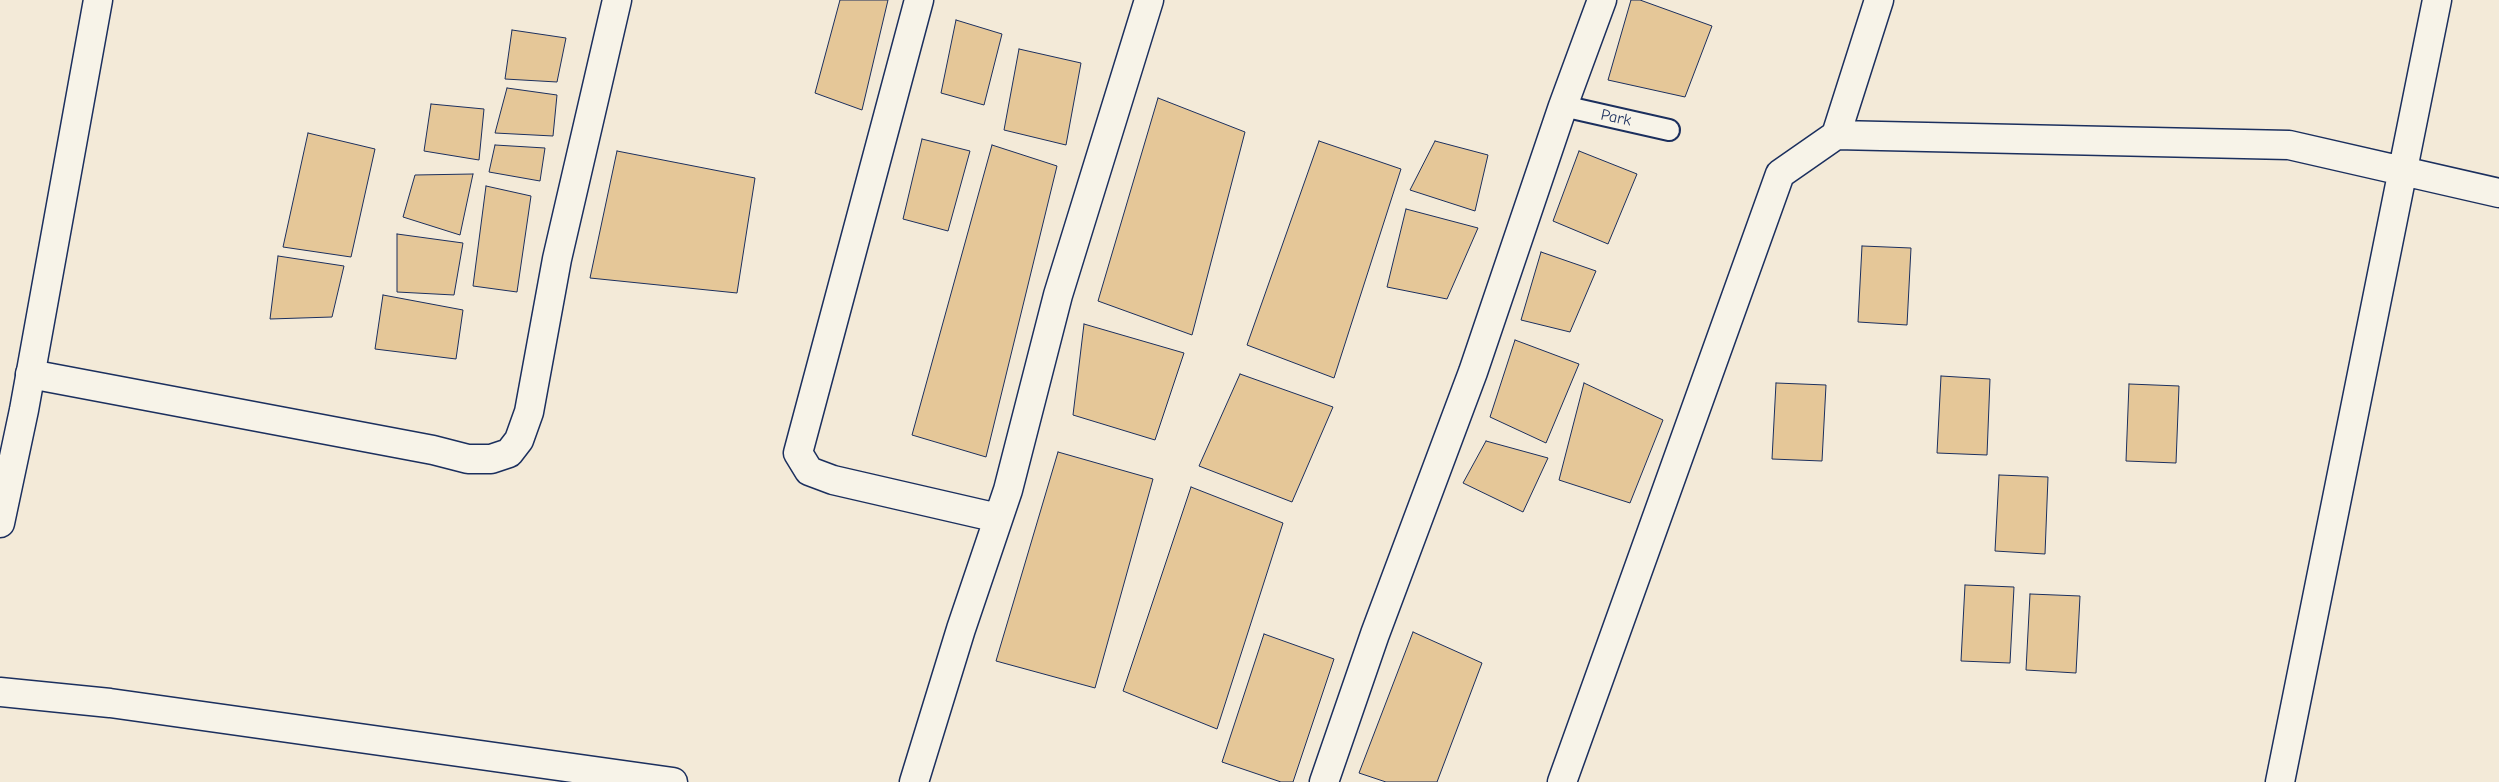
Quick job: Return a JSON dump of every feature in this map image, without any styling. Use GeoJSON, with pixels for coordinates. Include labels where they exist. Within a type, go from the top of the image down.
{"type":"FeatureCollection","features":[{"type":"Feature","properties":{"kind":"street"},"geometry":{"type":"LineString","coordinates":[[0,523],[30,374],[98,0]]}},
{"type":"Feature","properties":{"kind":"street"},"geometry":{"type":"LineString","coordinates":[[30,374],[433,450],[468,459],[491,459],[509,453],[519,440],[529,412],[557,259],[617,0]]}},
{"type":"Feature","properties":{"kind":"street"},"geometry":{"type":"LineString","coordinates":[[919,0],[798,453],[809,471],[834,480],[998,518]]}},
{"type":"Feature","properties":{"kind":"street"},"geometry":{"type":"LineString","coordinates":[[914,782],[1008,490],[1058,295],[1149,0]]}},
{"type":"Feature","properties":{"kind":"street"},"geometry":{"type":"LineString","coordinates":[[1324,782],[1375,634],[1473,372],[1563,106],[1602,0]]}},
{"type":"Feature","properties":{"kind":"street"},"geometry":{"type":"LineString","coordinates":[[1836,135],[1879,0]]}},
{"type":"Feature","properties":{"kind":"street"},"geometry":{"type":"LineString","coordinates":[[2280,782],[2437,0]]}},
{"type":"Feature","properties":{"kind":"street"},"geometry":{"type":"LineString","coordinates":[[1562,782],[1780,174],[1836,135],[2289,146],[2499,193]]}},
{"type":"Feature","properties":{"kind":"street"},"geometry":{"type":"LineString","coordinates":[[0,692],[110,703],[673,782]]}},
{"type":"Feature","properties":{"kind":"lane","name":"Park"},"geometry":{"type":"LineString","coordinates":[[1563,106],[1669,130]]}},
{"type":"Feature","properties":{"kind":"building"},"geometry":{"type":"Polygon","coordinates":[[[840,0],[888,0],[862,110],[815,93],[840,0]]]}},
{"type":"Feature","properties":{"kind":"building"},"geometry":{"type":"Polygon","coordinates":[[[1631,0],[1640,0],[1712,26],[1685,97],[1608,80],[1631,0]]]}},
{"type":"Feature","properties":{"kind":"building"},"geometry":{"type":"Polygon","coordinates":[[[956,20],[1002,34],[984,105],[941,93],[956,20]]]}},
{"type":"Feature","properties":{"kind":"building"},"geometry":{"type":"Polygon","coordinates":[[[512,30],[566,38],[557,82],[505,79],[512,30]]]}},
{"type":"Feature","properties":{"kind":"building"},"geometry":{"type":"Polygon","coordinates":[[[1019,49],[1081,63],[1066,145],[1004,130],[1019,49]]]}},
{"type":"Feature","properties":{"kind":"building"},"geometry":{"type":"Polygon","coordinates":[[[507,88],[557,95],[553,136],[495,133],[507,88]]]}},
{"type":"Feature","properties":{"kind":"building"},"geometry":{"type":"Polygon","coordinates":[[[1158,98],[1245,132],[1192,335],[1098,301],[1158,98]]]}},
{"type":"Feature","properties":{"kind":"building"},"geometry":{"type":"Polygon","coordinates":[[[431,104],[484,109],[479,160],[424,151],[431,104]]]}},
{"type":"Feature","properties":{"kind":"building"},"geometry":{"type":"Polygon","coordinates":[[[308,133],[375,149],[351,257],[283,247],[308,133]]]}},
{"type":"Feature","properties":{"kind":"building"},"geometry":{"type":"Polygon","coordinates":[[[922,139],[970,151],[948,231],[903,219],[922,139]]]}},
{"type":"Feature","properties":{"kind":"building"},"geometry":{"type":"Polygon","coordinates":[[[1319,141],[1401,169],[1334,378],[1247,345],[1319,141]]]}},
{"type":"Feature","properties":{"kind":"building"},"geometry":{"type":"Polygon","coordinates":[[[1435,141],[1488,155],[1475,211],[1410,190],[1435,141]]]}},
{"type":"Feature","properties":{"kind":"building"},"geometry":{"type":"Polygon","coordinates":[[[495,145],[545,148],[540,181],[489,172],[495,145]]]}},
{"type":"Feature","properties":{"kind":"building"},"geometry":{"type":"Polygon","coordinates":[[[992,145],[1057,166],[986,457],[912,435],[992,145]]]}},
{"type":"Feature","properties":{"kind":"building"},"geometry":{"type":"Polygon","coordinates":[[[617,151],[755,178],[737,293],[590,278],[617,151]]]}},
{"type":"Feature","properties":{"kind":"building"},"geometry":{"type":"Polygon","coordinates":[[[1579,151],[1637,174],[1608,244],[1553,221],[1579,151]]]}},
{"type":"Feature","properties":{"kind":"building"},"geometry":{"type":"Polygon","coordinates":[[[473,174],[460,235],[403,217],[415,175],[473,174]]]}},
{"type":"Feature","properties":{"kind":"building"},"geometry":{"type":"Polygon","coordinates":[[[486,186],[531,196],[517,292],[473,286],[486,186]]]}},
{"type":"Feature","properties":{"kind":"building"},"geometry":{"type":"Polygon","coordinates":[[[1406,209],[1478,228],[1447,299],[1387,287],[1406,209]]]}},
{"type":"Feature","properties":{"kind":"building"},"geometry":{"type":"Polygon","coordinates":[[[397,234],[463,243],[454,295],[397,292],[397,234]]]}},
{"type":"Feature","properties":{"kind":"building"},"geometry":{"type":"Polygon","coordinates":[[[1862,246],[1911,248],[1907,325],[1858,322],[1862,246]]]}},
{"type":"Feature","properties":{"kind":"building"},"geometry":{"type":"Polygon","coordinates":[[[1541,252],[1596,271],[1570,332],[1521,320],[1541,252]]]}},
{"type":"Feature","properties":{"kind":"building"},"geometry":{"type":"Polygon","coordinates":[[[278,256],[344,266],[332,317],[270,319],[278,256]]]}},
{"type":"Feature","properties":{"kind":"building"},"geometry":{"type":"Polygon","coordinates":[[[383,295],[463,310],[456,359],[375,349],[383,295]]]}},
{"type":"Feature","properties":{"kind":"building"},"geometry":{"type":"Polygon","coordinates":[[[1084,324],[1184,353],[1155,440],[1073,415],[1084,324]]]}},
{"type":"Feature","properties":{"kind":"building"},"geometry":{"type":"Polygon","coordinates":[[[1515,340],[1579,364],[1546,443],[1490,417],[1515,340]]]}},
{"type":"Feature","properties":{"kind":"building"},"geometry":{"type":"Polygon","coordinates":[[[1240,374],[1333,407],[1292,502],[1199,466],[1240,374]]]}},
{"type":"Feature","properties":{"kind":"building"},"geometry":{"type":"Polygon","coordinates":[[[1941,376],[1990,379],[1987,455],[1937,453],[1941,376]]]}},
{"type":"Feature","properties":{"kind":"building"},"geometry":{"type":"Polygon","coordinates":[[[1584,383],[1663,420],[1630,503],[1559,480],[1584,383]]]}},
{"type":"Feature","properties":{"kind":"building"},"geometry":{"type":"Polygon","coordinates":[[[1776,383],[1826,385],[1822,461],[1772,459],[1776,383]]]}},
{"type":"Feature","properties":{"kind":"building"},"geometry":{"type":"Polygon","coordinates":[[[2129,384],[2179,386],[2176,463],[2126,461],[2129,384]]]}},
{"type":"Feature","properties":{"kind":"building"},"geometry":{"type":"Polygon","coordinates":[[[1486,441],[1548,458],[1523,512],[1463,483],[1486,441]]]}},
{"type":"Feature","properties":{"kind":"building"},"geometry":{"type":"Polygon","coordinates":[[[1058,452],[1153,479],[1095,688],[996,661],[1058,452]]]}},
{"type":"Feature","properties":{"kind":"building"},"geometry":{"type":"Polygon","coordinates":[[[1999,475],[2048,477],[2045,554],[1995,551],[1999,475]]]}},
{"type":"Feature","properties":{"kind":"building"},"geometry":{"type":"Polygon","coordinates":[[[1191,487],[1283,523],[1217,729],[1123,691],[1191,487]]]}},
{"type":"Feature","properties":{"kind":"building"},"geometry":{"type":"Polygon","coordinates":[[[1965,585],[2014,587],[2010,663],[1961,661],[1965,585]]]}},
{"type":"Feature","properties":{"kind":"building"},"geometry":{"type":"Polygon","coordinates":[[[2030,594],[2080,596],[2076,673],[2026,670],[2030,594]]]}},
{"type":"Feature","properties":{"kind":"building"},"geometry":{"type":"Polygon","coordinates":[[[1413,632],[1482,663],[1437,782],[1386,782],[1359,773],[1413,632]]]}},
{"type":"Feature","properties":{"kind":"building"},"geometry":{"type":"Polygon","coordinates":[[[1264,634],[1334,659],[1293,782],[1281,782],[1222,762],[1264,634]]]}}]}
